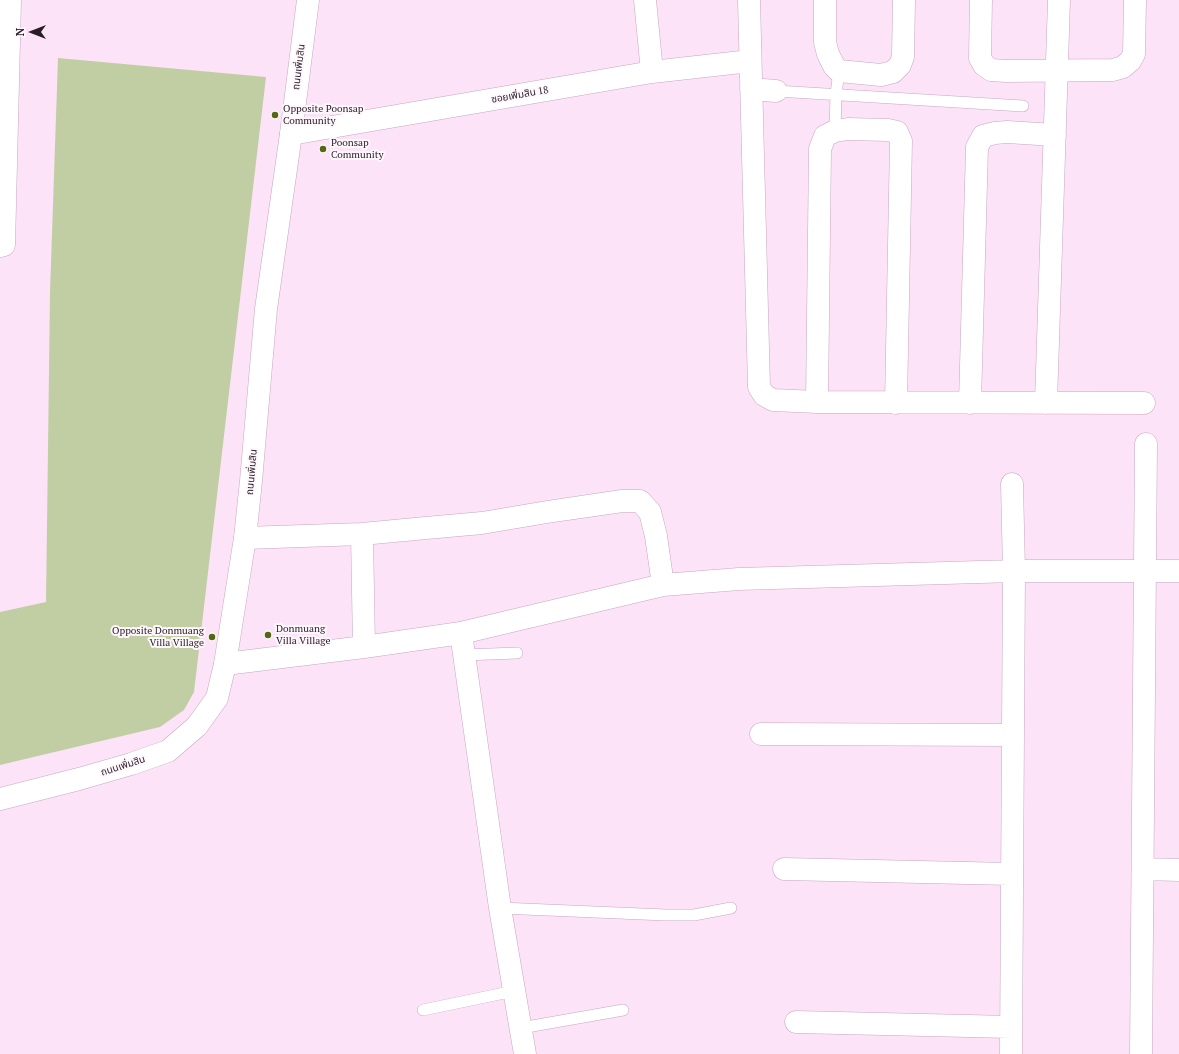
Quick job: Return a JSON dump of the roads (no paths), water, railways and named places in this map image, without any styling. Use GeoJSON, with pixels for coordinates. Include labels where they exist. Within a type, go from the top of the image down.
{"type":"FeatureCollection","features":[{"type":"Feature","properties":{"kind":"street"},"geometry":{"type":"LineString","coordinates":[[0,246],[4,245],[10,0]]}},
{"type":"Feature","properties":{"kind":"street","name":"ถนนเพิ่มสิน"},"geometry":{"type":"LineString","coordinates":[[0,799],[131,764],[168,750],[197,726],[217,698],[225,664],[245,538],[266,308],[291,134],[308,0]]}},
{"type":"Feature","properties":{"kind":"street"},"geometry":{"type":"LineString","coordinates":[[645,0],[652,72]]}},
{"type":"Feature","properties":{"kind":"street"},"geometry":{"type":"LineString","coordinates":[[749,0],[759,387],[764,395],[773,400],[817,402],[1144,403]]}},
{"type":"Feature","properties":{"kind":"street"},"geometry":{"type":"LineString","coordinates":[[825,0],[825,42],[828,54],[834,66],[839,71],[881,75],[892,72],[900,65],[903,57],[904,0]]}},
{"type":"Feature","properties":{"kind":"street"},"geometry":{"type":"LineString","coordinates":[[981,0],[980,58],[984,65],[991,70],[1057,71],[1113,70],[1123,67],[1130,61],[1134,54],[1135,0]]}},
{"type":"Feature","properties":{"kind":"street"},"geometry":{"type":"LineString","coordinates":[[1046,403],[1059,0]]}},
{"type":"Feature","properties":{"kind":"street","name":"ซอยเพิ่มสิน 18"},"geometry":{"type":"LineString","coordinates":[[291,134],[652,72],[750,61]]}},
{"type":"Feature","properties":{"kind":"street"},"geometry":{"type":"LineString","coordinates":[[752,89],[776,91]]}},
{"type":"Feature","properties":{"kind":"street"},"geometry":{"type":"LineString","coordinates":[[817,402],[820,149],[825,136],[835,131],[848,129],[888,130],[897,132],[901,141],[896,403]]}},
{"type":"Feature","properties":{"kind":"street"},"geometry":{"type":"LineString","coordinates":[[970,403],[977,147],[983,136],[995,133],[1007,132],[1055,135]]}},
{"type":"Feature","properties":{"kind":"street"},"geometry":{"type":"LineString","coordinates":[[1141,1054],[1146,444]]}},
{"type":"Feature","properties":{"kind":"street"},"geometry":{"type":"LineString","coordinates":[[1011,1054],[1014,571],[1012,484]]}},
{"type":"Feature","properties":{"kind":"street"},"geometry":{"type":"LineString","coordinates":[[245,538],[362,534],[482,523],[615,502],[640,501],[650,512],[656,536],[663,585]]}},
{"type":"Feature","properties":{"kind":"street"},"geometry":{"type":"LineString","coordinates":[[362,534],[364,647]]}},
{"type":"Feature","properties":{"kind":"street"},"geometry":{"type":"LineString","coordinates":[[225,664],[364,647],[461,633],[663,585],[739,579],[1014,571],[1179,571]]}},
{"type":"Feature","properties":{"kind":"street"},"geometry":{"type":"LineString","coordinates":[[461,633],[500,908],[525,1054]]}},
{"type":"Feature","properties":{"kind":"street"},"geometry":{"type":"LineString","coordinates":[[761,734],[1013,735]]}},
{"type":"Feature","properties":{"kind":"street"},"geometry":{"type":"LineString","coordinates":[[784,869],[1012,874]]}},
{"type":"Feature","properties":{"kind":"street"},"geometry":{"type":"LineString","coordinates":[[1143,870],[1179,870]]}},
{"type":"Feature","properties":{"kind":"street"},"geometry":{"type":"LineString","coordinates":[[796,1022],[1011,1027]]}},
{"type":"Feature","properties":{"kind":"lane"},"geometry":{"type":"LineString","coordinates":[[835,131],[836,94],[839,71]]}},
{"type":"Feature","properties":{"kind":"lane"},"geometry":{"type":"LineString","coordinates":[[776,91],[1023,106]]}},
{"type":"Feature","properties":{"kind":"lane"},"geometry":{"type":"LineString","coordinates":[[464,655],[517,653]]}},
{"type":"Feature","properties":{"kind":"lane"},"geometry":{"type":"LineString","coordinates":[[500,908],[694,915],[732,908]]}},
{"type":"Feature","properties":{"kind":"lane"},"geometry":{"type":"LineString","coordinates":[[423,1010],[514,991]]}},
{"type":"Feature","properties":{"kind":"lane"},"geometry":{"type":"LineString","coordinates":[[521,1028],[623,1010]]}},
{"type":"Feature","properties":{"kind":"place","name":"Opposite Poonsap Community"},"geometry":{"type":"Point","coordinates":[275,115]}},
{"type":"Feature","properties":{"kind":"place","name":"Poonsap Community"},"geometry":{"type":"Point","coordinates":[323,149]}},
{"type":"Feature","properties":{"kind":"place","name":"Donmuang Villa Village"},"geometry":{"type":"Point","coordinates":[268,635]}},
{"type":"Feature","properties":{"kind":"place","name":"Opposite Donmuang Villa Village"},"geometry":{"type":"Point","coordinates":[212,637]}}]}
